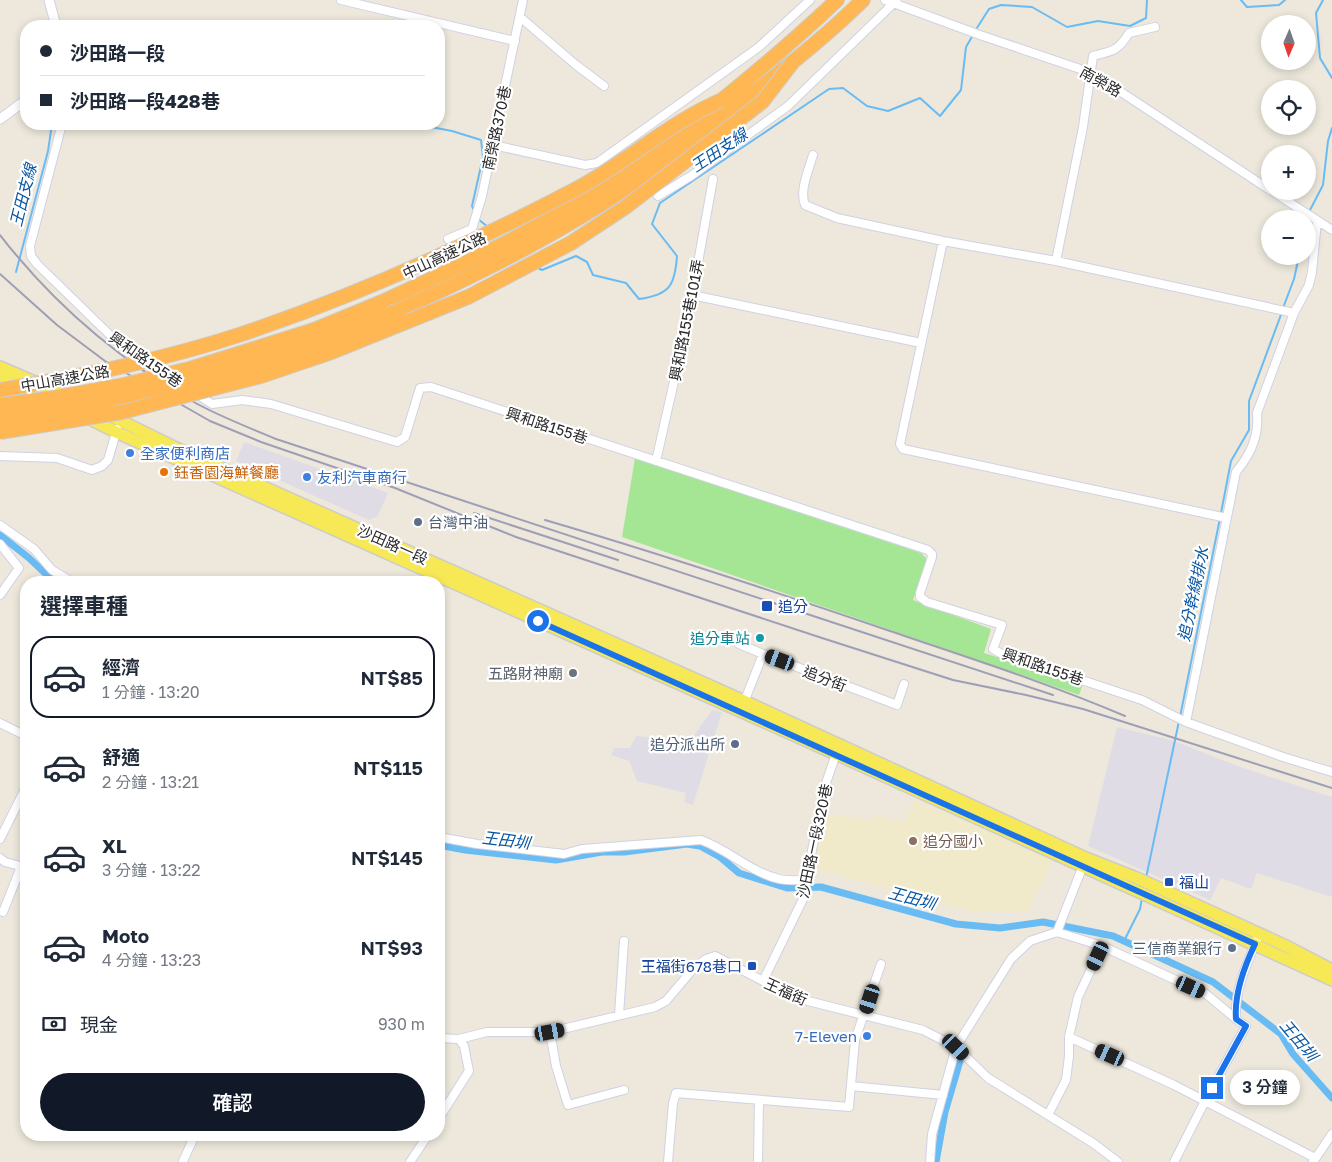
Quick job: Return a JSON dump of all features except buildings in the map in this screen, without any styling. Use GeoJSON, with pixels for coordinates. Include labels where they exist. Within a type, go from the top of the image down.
{"type":"FeatureCollection","features":[{"type":"Feature","properties":{"kind":"highway","name":"中山高速公路"},"geometry":{"type":"LineString","coordinates":[[0,405],[53,398],[124,385],[193,368],[314,330],[461,266],[566,210],[605,187],[649,156],[769,62],[837,0]]}},
{"type":"Feature","properties":{"kind":"highway","name":"中山高速公路"},"geometry":{"type":"LineString","coordinates":[[0,418],[38,414],[95,403],[158,390],[222,373],[316,344],[399,310],[454,284],[526,248],[634,182],[698,136],[792,63],[863,0]]}},
{"type":"Feature","properties":{"kind":"highway","name":"中山高速公路"},"geometry":{"type":"LineString","coordinates":[[1,437],[122,412],[261,376],[329,353],[468,297],[571,243],[628,206],[762,102],[792,63]]}},
{"type":"Feature","properties":{"kind":"highway"},"geometry":{"type":"LineString","coordinates":[[0,390],[111,370],[179,352],[240,334],[347,295],[493,230],[579,187],[615,166],[688,117],[722,100]]}},
{"type":"Feature","properties":{"kind":"highway"},"geometry":{"type":"LineString","coordinates":[[1,437],[20,422],[38,390]]}},
{"type":"Feature","properties":{"kind":"main road","name":"沙田路一段"},"geometry":{"type":"LineString","coordinates":[[0,367],[60,404],[116,432],[742,706],[836,754],[957,805]]}},
{"type":"Feature","properties":{"kind":"main road","name":"沙田路一段"},"geometry":{"type":"LineString","coordinates":[[0,379],[38,390],[120,420],[176,448],[354,526],[611,643],[742,706],[957,805],[1084,862],[1137,878],[1257,939],[1332,980]]}},
{"type":"Feature","properties":{"kind":"main road","name":"沙田路一段"},"geometry":{"type":"LineString","coordinates":[[1257,939],[1284,945],[1332,970]]}},
{"type":"Feature","properties":{"kind":"street"},"geometry":{"type":"LineString","coordinates":[[49,0],[54,20]]}},
{"type":"Feature","properties":{"kind":"street"},"geometry":{"type":"LineString","coordinates":[[341,0],[426,20]]}},
{"type":"Feature","properties":{"kind":"street","name":"南榮路370巷"},"geometry":{"type":"LineString","coordinates":[[448,239],[472,229],[482,196],[523,0]]}},
{"type":"Feature","properties":{"kind":"street"},"geometry":{"type":"LineString","coordinates":[[493,145],[585,166],[593,165],[759,47],[810,0]]}},
{"type":"Feature","properties":{"kind":"street","name":"南榮路"},"geometry":{"type":"LineString","coordinates":[[885,0],[896,2],[979,35],[1092,73],[1261,184]]}},
{"type":"Feature","properties":{"kind":"street"},"geometry":{"type":"LineString","coordinates":[[658,196],[691,176],[788,106],[896,2]]}},
{"type":"Feature","properties":{"kind":"street"},"geometry":{"type":"LineString","coordinates":[[520,17],[576,65],[604,86]]}},
{"type":"Feature","properties":{"kind":"street"},"geometry":{"type":"LineString","coordinates":[[445,25],[515,41]]}},
{"type":"Feature","properties":{"kind":"street"},"geometry":{"type":"LineString","coordinates":[[1056,261],[1083,127],[1094,56],[1113,51],[1121,46],[1129,33],[1155,27]]}},
{"type":"Feature","properties":{"kind":"street"},"geometry":{"type":"LineString","coordinates":[[0,120],[20,105]]}},
{"type":"Feature","properties":{"kind":"street","name":"興和路155巷"},"geometry":{"type":"LineString","coordinates":[[60,130],[30,246],[31,256],[114,339],[212,404],[242,400],[271,404],[397,442],[406,438],[420,388],[431,386],[928,550],[932,557],[920,597],[927,602],[1002,625],[994,649],[1000,653],[1142,700],[1186,722]]}},
{"type":"Feature","properties":{"kind":"street"},"geometry":{"type":"LineString","coordinates":[[813,155],[803,193],[804,205],[837,218],[943,241],[1056,261],[1294,313]]}},
{"type":"Feature","properties":{"kind":"street","name":"興和路155巷101弄"},"geometry":{"type":"LineString","coordinates":[[656,461],[687,324],[713,179]]}},
{"type":"Feature","properties":{"kind":"street","name":"南榮路"},"geometry":{"type":"LineString","coordinates":[[1285,200],[1300,210]]}},
{"type":"Feature","properties":{"kind":"street","name":"南榮路"},"geometry":{"type":"LineString","coordinates":[[1316,220],[1332,230]]}},
{"type":"Feature","properties":{"kind":"street"},"geometry":{"type":"LineString","coordinates":[[943,241],[900,444],[903,449],[1227,518]]}},
{"type":"Feature","properties":{"kind":"street"},"geometry":{"type":"LineString","coordinates":[[1312,265],[1309,285],[1294,313],[1257,413],[1258,426],[1256,438],[1248,456],[1236,472],[1186,722],[1282,757],[1332,772]]}},
{"type":"Feature","properties":{"kind":"street"},"geometry":{"type":"LineString","coordinates":[[692,295],[921,343]]}},
{"type":"Feature","properties":{"kind":"street"},"geometry":{"type":"LineString","coordinates":[[0,456],[57,458],[92,470],[102,466],[108,460],[120,420]]}},
{"type":"Feature","properties":{"kind":"street"},"geometry":{"type":"LineString","coordinates":[[0,525],[34,549],[52,570],[62,576]]}},
{"type":"Feature","properties":{"kind":"street"},"geometry":{"type":"LineString","coordinates":[[0,544],[19,568],[0,595]]}},
{"type":"Feature","properties":{"kind":"street"},"geometry":{"type":"LineString","coordinates":[[738,644],[763,654],[742,706]]}},
{"type":"Feature","properties":{"kind":"street","name":"追分街"},"geometry":{"type":"LineString","coordinates":[[763,654],[897,705],[904,684]]}},
{"type":"Feature","properties":{"kind":"street"},"geometry":{"type":"LineString","coordinates":[[0,723],[20,733]]}},
{"type":"Feature","properties":{"kind":"street","name":"沙田路一段320巷"},"geometry":{"type":"LineString","coordinates":[[763,981],[805,895],[806,880],[825,786],[836,754]]}},
{"type":"Feature","properties":{"kind":"street"},"geometry":{"type":"LineString","coordinates":[[0,839],[20,799]]}},
{"type":"Feature","properties":{"kind":"street"},"geometry":{"type":"LineString","coordinates":[[445,838],[477,844],[564,854],[582,848],[701,840],[716,846],[755,870],[780,879],[806,880]]}},
{"type":"Feature","properties":{"kind":"street"},"geometry":{"type":"LineString","coordinates":[[0,858],[20,866],[20,872],[3,912]]}},
{"type":"Feature","properties":{"kind":"street"},"geometry":{"type":"LineString","coordinates":[[1057,932],[1084,862]]}},
{"type":"Feature","properties":{"kind":"street"},"geometry":{"type":"LineString","coordinates":[[930,1162],[932,1134],[956,1047],[1012,959],[1030,941],[1057,932],[1102,946],[1206,994],[1246,1026],[1174,1162]]}},
{"type":"Feature","properties":{"kind":"street"},"geometry":{"type":"LineString","coordinates":[[1236,1019],[1235,1006],[1246,963],[1257,939]]}},
{"type":"Feature","properties":{"kind":"street"},"geometry":{"type":"LineString","coordinates":[[619,1015],[624,941]]}},
{"type":"Feature","properties":{"kind":"street"},"geometry":{"type":"LineString","coordinates":[[1048,1115],[1066,1080],[1069,1037],[1078,997],[1102,946]]}},
{"type":"Feature","properties":{"kind":"street","name":"王福街"},"geometry":{"type":"LineString","coordinates":[[445,1038],[459,1039],[487,1032],[550,1032],[656,1007],[666,1001],[694,969],[706,959],[715,956],[763,981],[808,1001],[923,1030],[956,1047],[988,1078],[1093,1143],[1113,1160]]}},
{"type":"Feature","properties":{"kind":"street"},"geometry":{"type":"LineString","coordinates":[[668,1162],[673,1103],[676,1093],[849,1107],[855,1040],[865,1016],[881,964]]}},
{"type":"Feature","properties":{"kind":"street"},"geometry":{"type":"LineString","coordinates":[[550,1032],[556,1066],[568,1105],[624,1090]]}},
{"type":"Feature","properties":{"kind":"street"},"geometry":{"type":"LineString","coordinates":[[1069,1037],[1174,1085],[1314,1160],[1332,1134]]}},
{"type":"Feature","properties":{"kind":"street"},"geometry":{"type":"LineString","coordinates":[[445,1109],[468,1072],[464,1046],[459,1039]]}},
{"type":"Feature","properties":{"kind":"street"},"geometry":{"type":"LineString","coordinates":[[851,1086],[944,1095]]}},
{"type":"Feature","properties":{"kind":"street"},"geometry":{"type":"LineString","coordinates":[[758,1162],[759,1100]]}},
{"type":"Feature","properties":{"kind":"street"},"geometry":{"type":"LineString","coordinates":[[445,1102],[449,1103]]}},
{"type":"Feature","properties":{"kind":"street"},"geometry":{"type":"LineString","coordinates":[[183,1161],[191,1141]]}},
{"type":"Feature","properties":{"kind":"street"},"geometry":{"type":"LineString","coordinates":[[410,1162],[424,1141]]}},
{"type":"Feature","properties":{"kind":"shaded area","name":"友利汽車商行"},"geometry":{"type":"Polygon","coordinates":[[[244,442],[388,493],[378,516],[369,520],[236,461],[244,442]]]}},
{"type":"Feature","properties":{"kind":"shaded area"},"geometry":{"type":"Polygon","coordinates":[[[712,710],[722,712],[693,805],[684,802],[686,793],[637,781],[629,761],[611,755],[614,748],[630,748],[636,736],[690,741],[712,710]]]}},
{"type":"Feature","properties":{"kind":"shaded area"},"geometry":{"type":"Polygon","coordinates":[[[1117,727],[1174,741],[1243,768],[1332,797],[1332,897],[1257,873],[1251,889],[1221,878],[1210,900],[1088,846],[1117,727]]]}},
{"type":"Feature","properties":{"kind":"shaded area","name":"追分國小"},"geometry":{"type":"Polygon","coordinates":[[[915,800],[1052,861],[1028,912],[973,912],[813,868],[824,814],[874,820],[875,815],[905,822],[915,800]]]}},
{"type":"Feature","properties":{"kind":"green space"},"geometry":{"type":"Polygon","coordinates":[[[635,458],[921,553],[927,559],[913,600],[991,629],[984,653],[1083,684],[1079,695],[622,537],[635,458]]]}},
{"type":"Feature","properties":{"kind":"waterway","name":"王田支線"},"geometry":{"type":"LineString","coordinates":[[975,31],[989,9],[1001,5],[1032,7],[1067,27],[1098,21],[1130,26],[1146,18],[1147,0]]}},
{"type":"Feature","properties":{"kind":"waterway","name":"王田支線"},"geometry":{"type":"LineString","coordinates":[[1241,0],[1247,7],[1279,5],[1285,0]]}},
{"type":"Feature","properties":{"kind":"waterway","name":"追分幹線排水"},"geometry":{"type":"LineString","coordinates":[[1323,0],[1316,13],[1320,58],[1332,78]]}},
{"type":"Feature","properties":{"kind":"waterway","name":"王田支線"},"geometry":{"type":"LineString","coordinates":[[538,268],[542,270],[576,256],[587,262],[593,275],[626,283],[639,299],[658,295],[669,287],[672,281],[675,274],[677,256],[652,224],[660,203],[829,89],[843,88],[867,106],[888,111],[920,98],[940,116],[961,90],[966,47],[973,35]]}},
{"type":"Feature","properties":{"kind":"waterway","name":"追分幹線排水"},"geometry":{"type":"LineString","coordinates":[[1310,210],[1323,185],[1328,141],[1332,128]]}},
{"type":"Feature","properties":{"kind":"waterway","name":"王田支線"},"geometry":{"type":"LineString","coordinates":[[16,272],[48,151],[51,130]]}},
{"type":"Feature","properties":{"kind":"waterway","name":"王田支線"},"geometry":{"type":"LineString","coordinates":[[445,130],[481,140],[483,157],[472,206],[475,212]]}},
{"type":"Feature","properties":{"kind":"waterway","name":"王田支線"},"geometry":{"type":"LineString","coordinates":[[478,219],[488,227]]}},
{"type":"Feature","properties":{"kind":"waterway","name":"追分幹線排水"},"geometry":{"type":"LineString","coordinates":[[1283,308],[1297,265]]}},
{"type":"Feature","properties":{"kind":"waterway","name":"追分幹線排水"},"geometry":{"type":"LineString","coordinates":[[1221,513],[1231,461],[1249,430],[1249,401],[1282,312]]}},
{"type":"Feature","properties":{"kind":"waterway","name":"追分幹線排水"},"geometry":{"type":"LineString","coordinates":[[1180,717],[1220,518]]}},
{"type":"Feature","properties":{"kind":"waterway","name":"王田圳"},"geometry":{"type":"LineString","coordinates":[[0,535],[48,576]]}},
{"type":"Feature","properties":{"kind":"waterway","name":"追分幹線排水"},"geometry":{"type":"LineString","coordinates":[[1146,878],[1179,721]]}},
{"type":"Feature","properties":{"kind":"waterway","name":"王田圳"},"geometry":{"type":"LineString","coordinates":[[445,846],[556,860],[602,852],[624,852],[687,844],[700,846],[720,857],[739,873],[787,888],[821,887],[956,924],[1000,928],[1043,922],[1113,936],[1213,982],[1281,1034],[1293,1054],[1332,1098]]}},
{"type":"Feature","properties":{"kind":"waterway","name":"追分幹線排水"},"geometry":{"type":"LineString","coordinates":[[1124,941],[1140,909],[1142,898]]}},
{"type":"Feature","properties":{"kind":"waterway"},"geometry":{"type":"LineString","coordinates":[[936,1162],[945,1112],[960,1061]]}},
{"type":"Feature","properties":{"kind":"railway"},"geometry":{"type":"LineString","coordinates":[[0,235],[20,260],[64,306],[112,348],[165,385],[233,421],[276,439],[1053,695]]}},
{"type":"Feature","properties":{"kind":"railway"},"geometry":{"type":"LineString","coordinates":[[0,274],[57,325],[105,361],[210,421],[261,442],[395,488],[516,537],[822,638],[953,680],[1083,709],[1332,788]]}},
{"type":"Feature","properties":{"kind":"railway"},"geometry":{"type":"LineString","coordinates":[[474,513],[618,560]]}},
{"type":"Feature","properties":{"kind":"railway"},"geometry":{"type":"LineString","coordinates":[[545,520],[847,616],[1038,682],[1125,716]]}},
{"type":"Feature","properties":{"kind":"place","name":"全家便利商店"},"geometry":{"type":"Point","coordinates":[130,453]}},
{"type":"Feature","properties":{"kind":"place","name":"鈺香園海鮮餐廳"},"geometry":{"type":"Point","coordinates":[164,472]}},
{"type":"Feature","properties":{"kind":"place","name":"友利汽車商行"},"geometry":{"type":"Point","coordinates":[307,477]}},
{"type":"Feature","properties":{"kind":"place","name":"台灣中油"},"geometry":{"type":"Point","coordinates":[418,522]}},
{"type":"Feature","properties":{"kind":"place","name":"追分"},"geometry":{"type":"Point","coordinates":[767,606]}},
{"type":"Feature","properties":{"kind":"place","name":"追分車站"},"geometry":{"type":"Point","coordinates":[760,638]}},
{"type":"Feature","properties":{"kind":"place","name":"五路財神廟"},"geometry":{"type":"Point","coordinates":[573,673]}},
{"type":"Feature","properties":{"kind":"place","name":"追分派出所"},"geometry":{"type":"Point","coordinates":[735,744]}},
{"type":"Feature","properties":{"kind":"place","name":"追分國小"},"geometry":{"type":"Point","coordinates":[913,841]}},
{"type":"Feature","properties":{"kind":"place","name":"福山"},"geometry":{"type":"Point","coordinates":[1169,882]}},
{"type":"Feature","properties":{"kind":"place","name":"三信商業銀行"},"geometry":{"type":"Point","coordinates":[1232,948]}},
{"type":"Feature","properties":{"kind":"place","name":"王福街678巷口"},"geometry":{"type":"Point","coordinates":[752,966]}},
{"type":"Feature","properties":{"kind":"place","name":"7-Eleven"},"geometry":{"type":"Point","coordinates":[867,1036]}},
{"type":"Feature","properties":{"kind":"route"},"geometry":{"type":"LineString","coordinates":[[538,621],[1255,944],[1246,963],[1235,1006],[1236,1019],[1246,1026],[1212,1088]]}}]}
